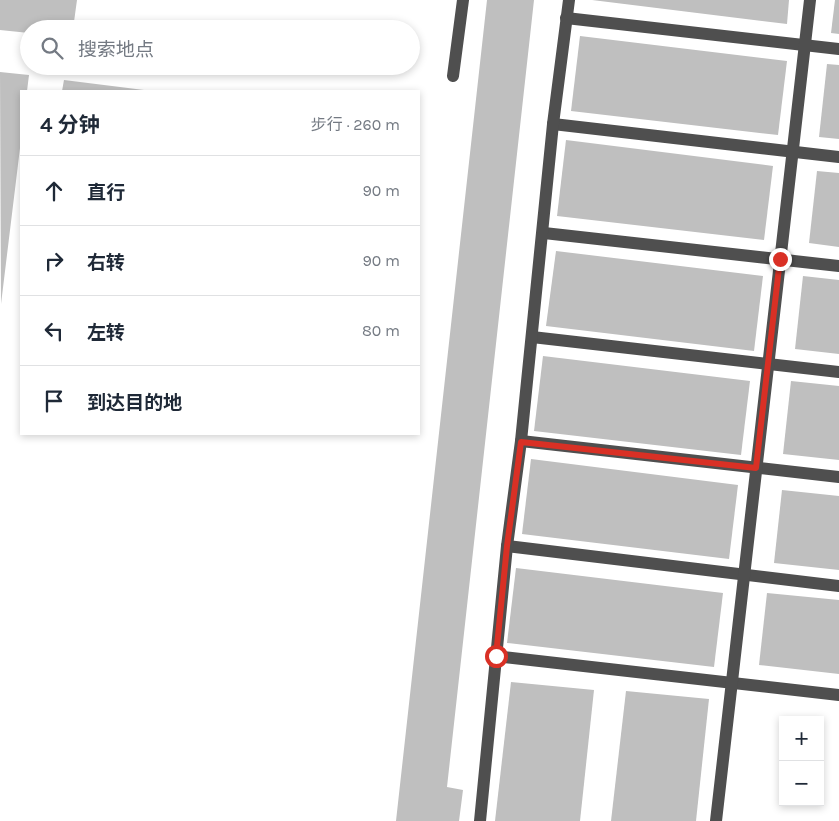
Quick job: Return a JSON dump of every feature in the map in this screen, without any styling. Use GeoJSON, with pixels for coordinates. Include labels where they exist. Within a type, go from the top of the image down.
{"type":"FeatureCollection","features":[{"type":"Feature","properties":{"kind":"street"},"geometry":{"type":"LineString","coordinates":[[453,76],[463,0]]}},
{"type":"Feature","properties":{"kind":"street"},"geometry":{"type":"LineString","coordinates":[[480,821],[507,546],[521,442],[544,233],[553,124],[568,0]]}},
{"type":"Feature","properties":{"kind":"street"},"geometry":{"type":"LineString","coordinates":[[716,821],[810,0]]}},
{"type":"Feature","properties":{"kind":"street"},"geometry":{"type":"LineString","coordinates":[[566,18],[839,48]]}},
{"type":"Feature","properties":{"kind":"street"},"geometry":{"type":"LineString","coordinates":[[553,124],[839,156]]}},
{"type":"Feature","properties":{"kind":"street"},"geometry":{"type":"LineString","coordinates":[[544,233],[839,266]]}},
{"type":"Feature","properties":{"kind":"street"},"geometry":{"type":"LineString","coordinates":[[532,337],[839,372]]}},
{"type":"Feature","properties":{"kind":"street"},"geometry":{"type":"LineString","coordinates":[[521,442],[839,477]]}},
{"type":"Feature","properties":{"kind":"street"},"geometry":{"type":"LineString","coordinates":[[507,546],[839,586]]}},
{"type":"Feature","properties":{"kind":"street"},"geometry":{"type":"LineString","coordinates":[[496,656],[839,695]]}},
{"type":"Feature","properties":{"kind":"building"},"geometry":{"type":"Polygon","coordinates":[[[0,0],[77,0],[74,20],[20,20],[20,32],[0,30],[0,0]]]}},
{"type":"Feature","properties":{"kind":"building"},"geometry":{"type":"Polygon","coordinates":[[[487,0],[534,0],[447,787],[463,790],[459,821],[396,821],[487,0]]]}},
{"type":"Feature","properties":{"kind":"building"},"geometry":{"type":"Polygon","coordinates":[[[592,0],[789,0],[787,24],[592,0]]]}},
{"type":"Feature","properties":{"kind":"building"},"geometry":{"type":"Polygon","coordinates":[[[835,0],[839,0],[839,34],[831,33],[835,0]]]}},
{"type":"Feature","properties":{"kind":"building"},"geometry":{"type":"Polygon","coordinates":[[[580,36],[787,61],[778,135],[571,111],[580,36]]]}},
{"type":"Feature","properties":{"kind":"building"},"geometry":{"type":"Polygon","coordinates":[[[827,64],[839,65],[839,139],[819,137],[827,64]]]}},
{"type":"Feature","properties":{"kind":"building"},"geometry":{"type":"Polygon","coordinates":[[[0,72],[29,75],[27,90],[20,90],[20,148],[1,304],[0,72]]]}},
{"type":"Feature","properties":{"kind":"building"},"geometry":{"type":"Polygon","coordinates":[[[64,80],[144,90],[62,90],[64,80]]]}},
{"type":"Feature","properties":{"kind":"building"},"geometry":{"type":"Polygon","coordinates":[[[566,140],[773,166],[764,240],[557,216],[566,140]]]}},
{"type":"Feature","properties":{"kind":"building"},"geometry":{"type":"Polygon","coordinates":[[[817,171],[839,173],[839,247],[809,243],[817,171]]]}},
{"type":"Feature","properties":{"kind":"building"},"geometry":{"type":"Polygon","coordinates":[[[556,251],[763,276],[754,351],[546,326],[556,251]]]}},
{"type":"Feature","properties":{"kind":"building"},"geometry":{"type":"Polygon","coordinates":[[[803,276],[839,280],[839,354],[795,349],[803,276]]]}},
{"type":"Feature","properties":{"kind":"building"},"geometry":{"type":"Polygon","coordinates":[[[543,356],[750,381],[741,455],[534,431],[543,356]]]}},
{"type":"Feature","properties":{"kind":"building"},"geometry":{"type":"Polygon","coordinates":[[[791,381],[839,386],[839,460],[783,454],[791,381]]]}},
{"type":"Feature","properties":{"kind":"building"},"geometry":{"type":"Polygon","coordinates":[[[531,459],[738,485],[729,559],[522,534],[531,459]]]}},
{"type":"Feature","properties":{"kind":"building"},"geometry":{"type":"Polygon","coordinates":[[[782,490],[839,496],[839,570],[774,563],[782,490]]]}},
{"type":"Feature","properties":{"kind":"building"},"geometry":{"type":"Polygon","coordinates":[[[516,568],[723,593],[714,667],[507,643],[516,568]]]}},
{"type":"Feature","properties":{"kind":"building"},"geometry":{"type":"Polygon","coordinates":[[[767,593],[839,600],[839,674],[759,665],[767,593]]]}},
{"type":"Feature","properties":{"kind":"building"},"geometry":{"type":"Polygon","coordinates":[[[511,682],[594,690],[580,821],[495,821],[511,682]]]}},
{"type":"Feature","properties":{"kind":"building"},"geometry":{"type":"Polygon","coordinates":[[[626,691],[709,699],[696,821],[611,821],[626,691]]]}},
{"type":"Feature","properties":{"kind":"route"},"geometry":{"type":"LineString","coordinates":[[496,656],[507,546],[521,442],[756,468],[780,259]]}}]}
